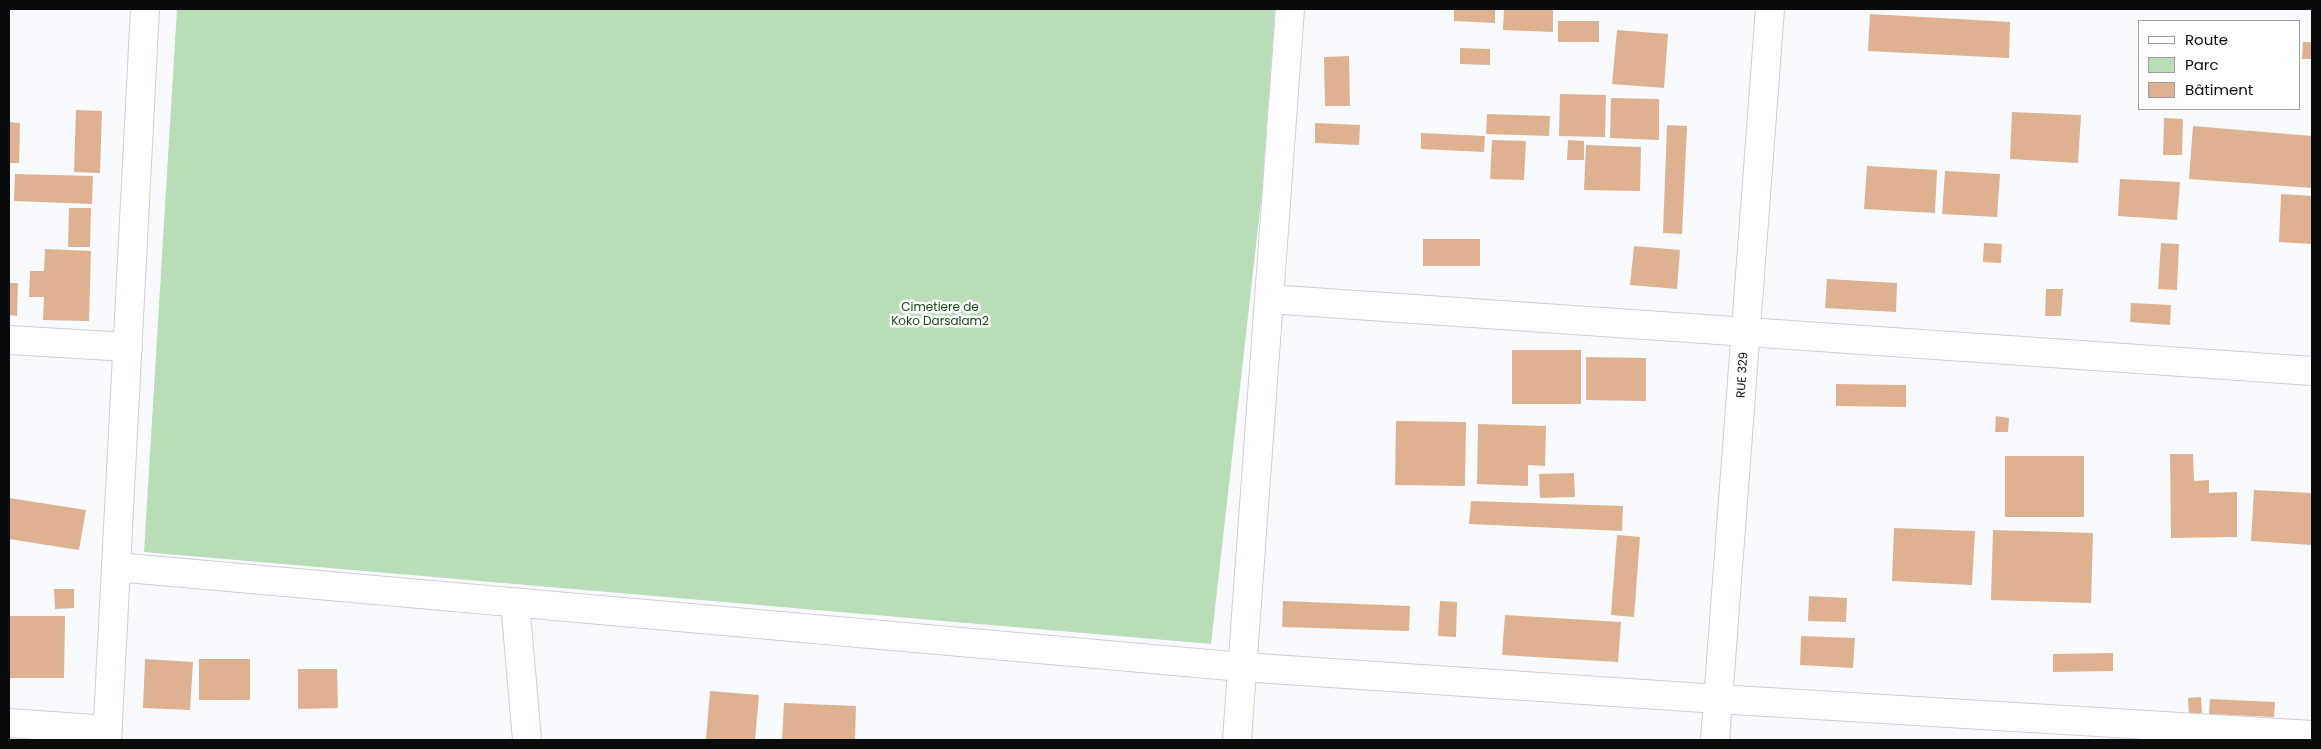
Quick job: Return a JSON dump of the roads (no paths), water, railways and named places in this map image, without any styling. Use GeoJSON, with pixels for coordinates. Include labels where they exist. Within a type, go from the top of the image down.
{"type":"FeatureCollection","features":[{"type":"Feature","properties":{"kind":"street"},"geometry":{"type":"LineString","coordinates":[[9,723],[107,735],[145,9]]}},
{"type":"Feature","properties":{"kind":"street"},"geometry":{"type":"LineString","coordinates":[[1237,740],[1290,9]]}},
{"type":"Feature","properties":{"kind":"street","name":"RUE 329"},"geometry":{"type":"LineString","coordinates":[[1715,740],[1770,9]]}},
{"type":"Feature","properties":{"kind":"street"},"geometry":{"type":"LineString","coordinates":[[1269,300],[2312,371]]}},
{"type":"Feature","properties":{"kind":"street"},"geometry":{"type":"LineString","coordinates":[[9,340],[128,347]]}},
{"type":"Feature","properties":{"kind":"street"},"geometry":{"type":"LineString","coordinates":[[116,567],[1242,667],[1718,699],[2312,735]]}},
{"type":"Feature","properties":{"kind":"street"},"geometry":{"type":"LineString","coordinates":[[515,602],[526,740]]}},
{"type":"Feature","properties":{"kind":"park label","name":"Cimetiere de Koko Darsalam2"},"geometry":{"type":"Point","coordinates":[940,315]}}]}
